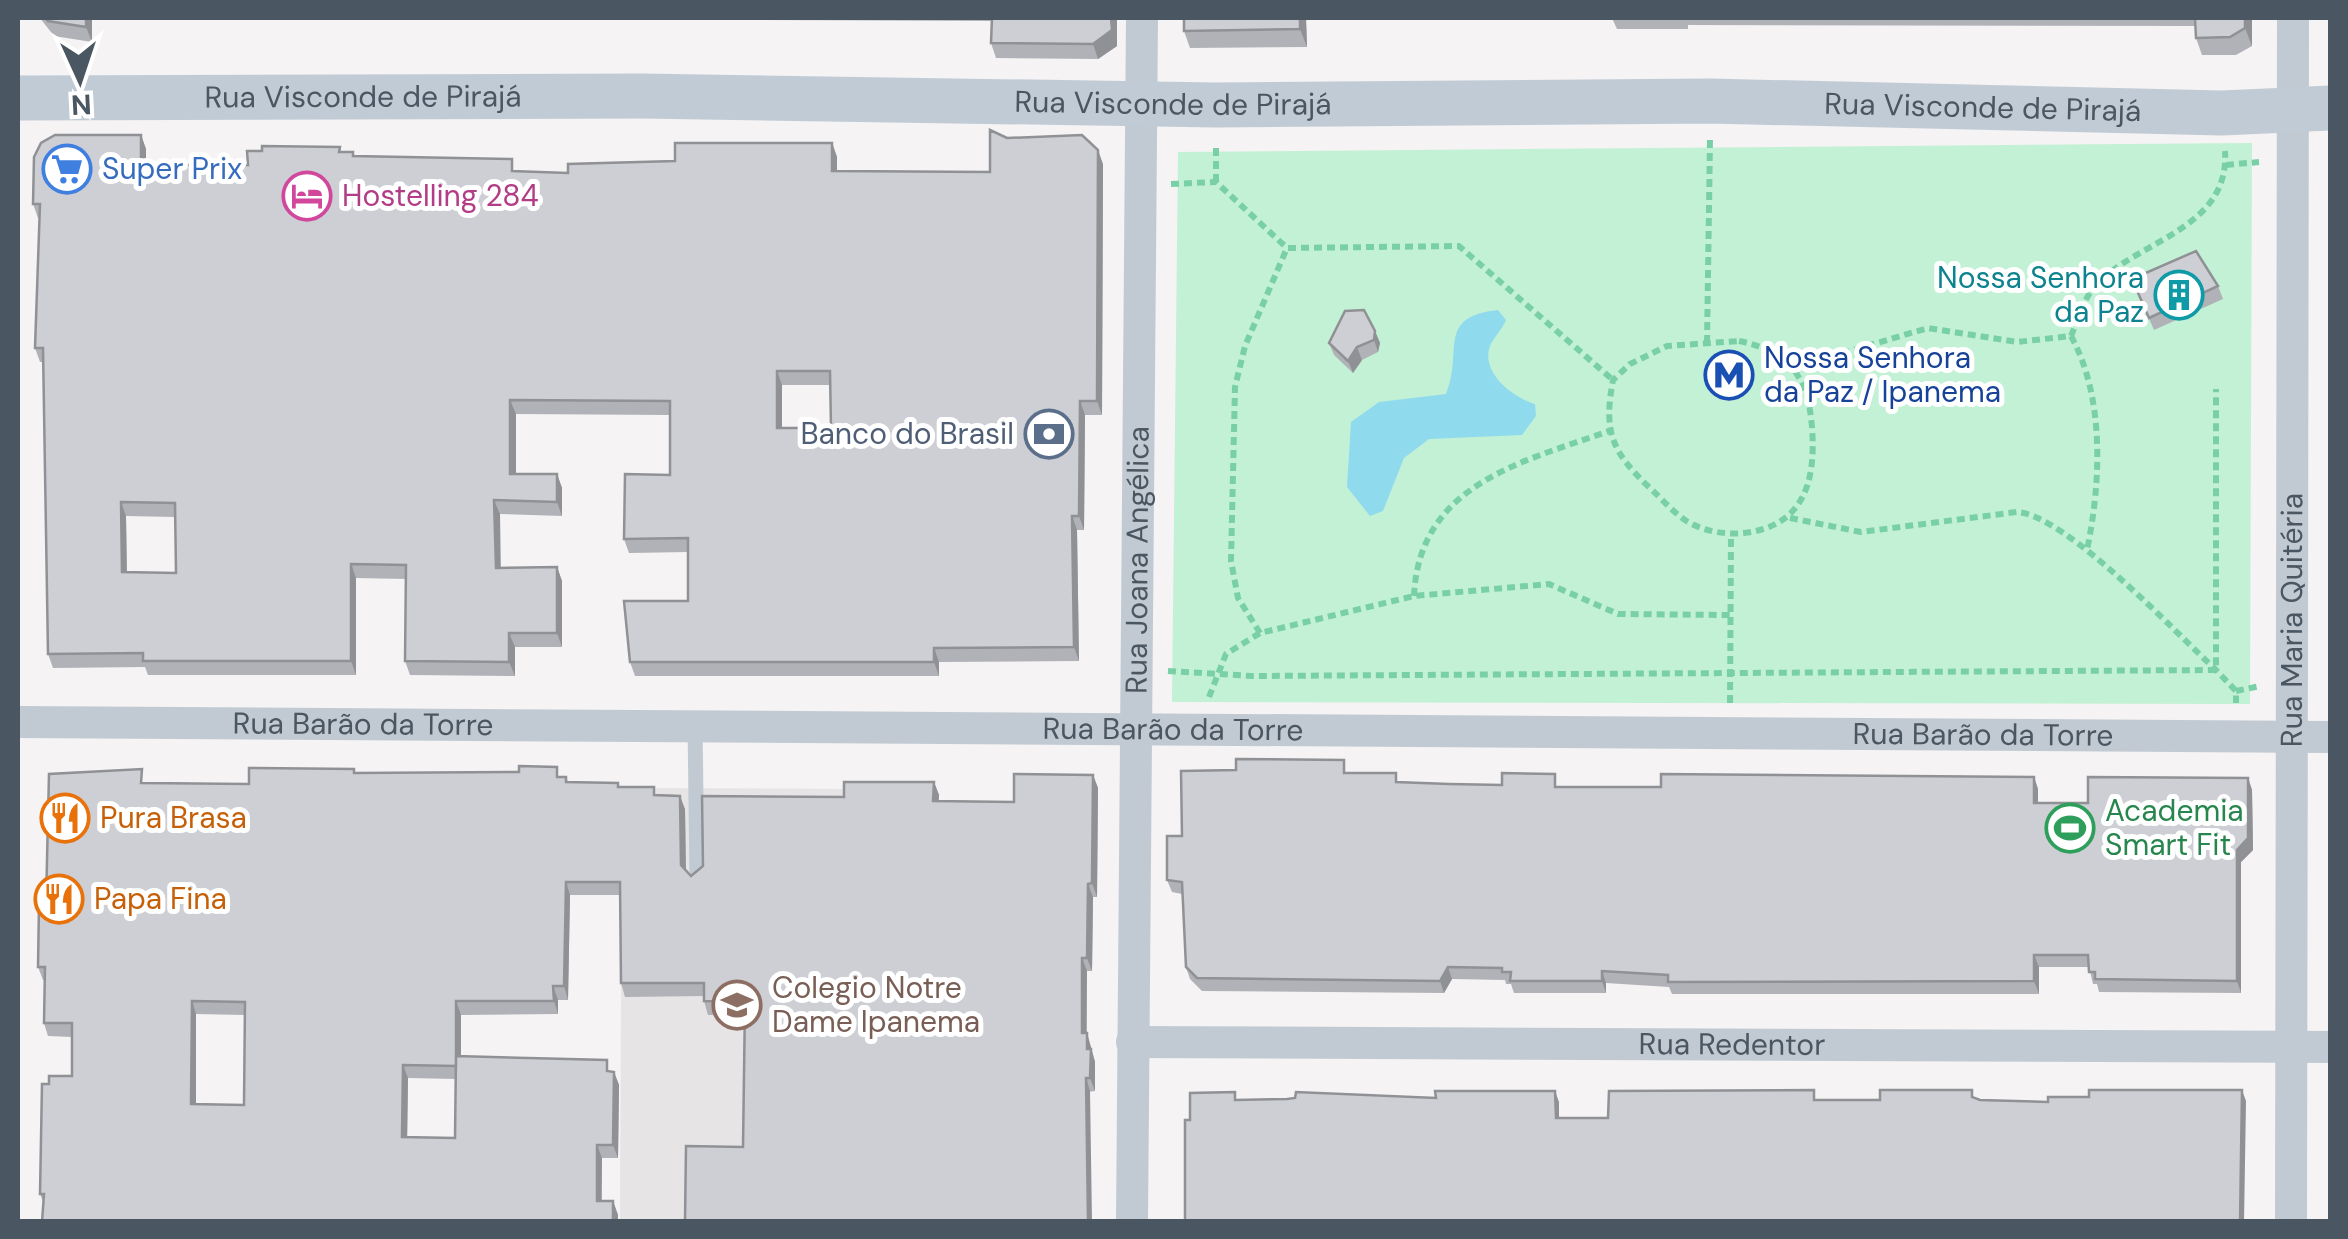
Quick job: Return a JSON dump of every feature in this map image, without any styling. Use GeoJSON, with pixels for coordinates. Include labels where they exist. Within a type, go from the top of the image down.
{"type":"FeatureCollection","features":[{"type":"Feature","properties":{"kind":"main road","name":"Rua Visconde de Pirajá"},"geometry":{"type":"LineString","coordinates":[[18,98],[642,96],[1143,104],[1710,101],[2222,113],[2311,108]]}},
{"type":"Feature","properties":{"kind":"street","name":"Rua Joana Angélica"},"geometry":{"type":"LineString","coordinates":[[1132,1222],[1142,18]]}},
{"type":"Feature","properties":{"kind":"street","name":"Rua Maria Quitéria"},"geometry":{"type":"LineString","coordinates":[[2291,1222],[2293,736],[2311,108],[2293,18]]}},
{"type":"Feature","properties":{"kind":"street","name":"Rua Barão da Torre"},"geometry":{"type":"LineString","coordinates":[[18,722],[2330,736]]}},
{"type":"Feature","properties":{"kind":"street","name":"Rua Redentor"},"geometry":{"type":"LineString","coordinates":[[1132,1042],[2330,1047]]}},
{"type":"Feature","properties":{"kind":"lane"},"geometry":{"type":"LineString","coordinates":[[695,724],[697,878]]}},
{"type":"Feature","properties":{"kind":"path"},"geometry":{"type":"LineString","coordinates":[[1708,342],[1710,101]]}},
{"type":"Feature","properties":{"kind":"path"},"geometry":{"type":"LineString","coordinates":[[2070,336],[2095,286],[2187,226],[2211,200],[2226,165]]}},
{"type":"Feature","properties":{"kind":"path"},"geometry":{"type":"LineString","coordinates":[[1141,185],[1216,182],[1288,248],[1459,246],[1613,380]]}},
{"type":"Feature","properties":{"kind":"path"},"geometry":{"type":"LineString","coordinates":[[1260,633],[1238,598],[1231,560],[1235,387],[1245,346],[1288,248]]}},
{"type":"Feature","properties":{"kind":"path"},"geometry":{"type":"LineString","coordinates":[[1792,368],[1928,328],[2017,342],[2070,336]]}},
{"type":"Feature","properties":{"kind":"path"},"geometry":{"type":"LineString","coordinates":[[2070,336],[2087,372],[2098,475],[2087,550]]}},
{"type":"Feature","properties":{"kind":"path"},"geometry":{"type":"LineString","coordinates":[[1708,342],[1755,344],[1792,368],[1810,402],[1814,460],[1805,497],[1790,518],[1762,531],[1730,534],[1684,519],[1626,464],[1609,430],[1607,414],[1613,380],[1650,352],[1708,342]]}},
{"type":"Feature","properties":{"kind":"path"},"geometry":{"type":"LineString","coordinates":[[2216,389],[2216,670]]}},
{"type":"Feature","properties":{"kind":"path"},"geometry":{"type":"LineString","coordinates":[[1414,596],[1415,568],[1425,542],[1455,501],[1504,469],[1609,430]]}},
{"type":"Feature","properties":{"kind":"path"},"geometry":{"type":"LineString","coordinates":[[1790,518],[1861,532],[2027,512],[2087,550],[2236,691]]}},
{"type":"Feature","properties":{"kind":"path"},"geometry":{"type":"LineString","coordinates":[[1730,534],[1730,734]]}},
{"type":"Feature","properties":{"kind":"path"},"geometry":{"type":"LineString","coordinates":[[1201,730],[1214,674],[1226,654],[1260,633],[1414,596],[1549,584],[1618,614],[1730,615]]}},
{"type":"Feature","properties":{"kind":"path"},"geometry":{"type":"LineString","coordinates":[[1136,670],[1214,674],[2216,670]]}},
{"type":"Feature","properties":{"kind":"shaded area","name":"Colegio Notre Dame Ipanema"},"geometry":{"type":"Polygon","coordinates":[[[622,788],[854,789],[852,1221],[620,1222],[622,788]]]}},
{"type":"Feature","properties":{"kind":"green space"},"geometry":{"type":"Polygon","coordinates":[[[2252,143],[2250,704],[1172,702],[1178,152],[2252,143]]]}},
{"type":"Feature","properties":{"kind":"water"},"geometry":{"type":"Polygon","coordinates":[[[1498,310],[1506,320],[1489,349],[1491,368],[1510,391],[1535,404],[1536,416],[1522,435],[1429,439],[1404,458],[1383,511],[1370,516],[1347,487],[1351,422],[1379,402],[1446,394],[1459,328],[1478,314],[1498,310]]]}},
{"type":"Feature","properties":{"kind":"building"},"geometry":{"type":"Polygon","coordinates":[[[45,18],[86,18],[86,27],[48,21],[45,18]]]}},
{"type":"Feature","properties":{"kind":"building"},"geometry":{"type":"Polygon","coordinates":[[[992,18],[1111,18],[1112,30],[1093,44],[991,43],[992,18]]]}},
{"type":"Feature","properties":{"kind":"building"},"geometry":{"type":"Polygon","coordinates":[[[1184,18],[1300,18],[1300,29],[1184,31],[1184,18]]]}},
{"type":"Feature","properties":{"kind":"building"},"geometry":{"type":"Polygon","coordinates":[[[2195,18],[2245,18],[2245,28],[2230,37],[2196,38],[2195,18]]]}},
{"type":"Feature","properties":{"kind":"building"},"geometry":{"type":"Polygon","coordinates":[[[990,130],[1007,138],[1082,135],[1098,150],[1097,401],[1080,401],[1079,516],[1072,516],[1074,647],[934,648],[934,662],[630,662],[624,601],[688,601],[688,538],[624,539],[625,474],[670,475],[670,401],[510,400],[510,474],[557,474],[557,502],[494,500],[496,568],[557,567],[557,633],[509,633],[509,662],[405,661],[406,565],[351,564],[351,661],[143,661],[143,653],[48,654],[43,348],[35,348],[40,204],[33,204],[34,157],[41,143],[55,135],[141,135],[141,165],[248,165],[247,151],[262,151],[262,146],[340,147],[339,152],[353,152],[353,156],[512,159],[512,171],[568,173],[568,164],[675,161],[675,143],[832,143],[832,171],[990,172],[990,130]],[[777,371],[777,428],[831,428],[830,371],[777,371]],[[121,502],[122,572],[176,573],[175,503],[121,502]]]}},
{"type":"Feature","properties":{"kind":"building","name":"Nossa Senhora da Paz"},"geometry":{"type":"Polygon","coordinates":[[[2196,251],[2218,286],[2149,318],[2132,279],[2196,251]]]}},
{"type":"Feature","properties":{"kind":"building"},"geometry":{"type":"Polygon","coordinates":[[[1364,310],[1375,331],[1374,340],[1357,347],[1348,361],[1329,343],[1345,311],[1364,310]]]}},
{"type":"Feature","properties":{"kind":"building"},"geometry":{"type":"Polygon","coordinates":[[[1236,759],[1344,760],[1344,773],[1396,773],[1396,782],[1502,785],[1502,773],[1555,774],[1555,787],[1661,787],[1661,774],[2034,777],[2034,803],[2088,803],[2088,777],[2248,778],[2248,838],[2237,850],[2237,981],[2095,979],[2095,972],[2089,972],[2088,955],[2034,955],[2034,981],[1668,982],[1668,975],[1602,971],[1602,981],[1510,981],[1511,972],[1502,972],[1502,968],[1448,967],[1440,981],[1197,978],[1186,967],[1182,882],[1167,880],[1167,836],[1182,836],[1181,771],[1236,770],[1236,759]]]}},
{"type":"Feature","properties":{"kind":"building"},"geometry":{"type":"Polygon","coordinates":[[[519,766],[557,767],[557,777],[566,777],[566,782],[654,787],[654,795],[680,796],[681,865],[691,876],[703,866],[702,796],[844,797],[844,782],[934,782],[933,801],[1014,802],[1014,774],[1093,775],[1092,883],[1088,884],[1087,958],[1082,958],[1082,1033],[1087,1033],[1087,1049],[1091,1049],[1090,1078],[1086,1078],[1088,1222],[685,1222],[686,1146],[743,1147],[745,1002],[704,1001],[704,983],[621,983],[620,882],[566,882],[564,986],[553,986],[554,1001],[456,1001],[456,1056],[607,1060],[607,1071],[614,1072],[613,1145],[597,1145],[597,1201],[613,1201],[613,1222],[42,1222],[42,1084],[49,1084],[49,1076],[72,1076],[72,1023],[44,1023],[45,967],[38,967],[39,904],[46,904],[49,774],[142,769],[141,783],[249,784],[249,768],[354,769],[354,773],[519,772],[519,766]],[[192,1001],[191,1104],[244,1105],[245,1002],[192,1001]],[[403,1065],[402,1137],[455,1138],[456,1066],[403,1065]]]}},
{"type":"Feature","properties":{"kind":"building"},"geometry":{"type":"Polygon","coordinates":[[[1814,1090],[1814,1100],[1880,1100],[1880,1090],[1972,1090],[1972,1097],[1980,1100],[2048,1102],[2048,1097],[2089,1097],[2089,1090],[2242,1090],[2240,1222],[1185,1222],[1185,1120],[1190,1120],[1190,1093],[1235,1092],[1235,1100],[1295,1098],[1296,1092],[1436,1098],[1435,1091],[1555,1091],[1556,1118],[1608,1118],[1609,1091],[1814,1090]]]}},
{"type":"Feature","properties":{"kind":"place","name":"Super Prix"},"geometry":{"type":"Point","coordinates":[67,169]}},
{"type":"Feature","properties":{"kind":"place","name":"Hostelling 284"},"geometry":{"type":"Point","coordinates":[307,196]}},
{"type":"Feature","properties":{"kind":"place","name":"Nossa Senhora da Paz"},"geometry":{"type":"Point","coordinates":[2179,295]}},
{"type":"Feature","properties":{"kind":"place","name":"Nossa Senhora da Paz / Ipanema"},"geometry":{"type":"Point","coordinates":[1729,375]}},
{"type":"Feature","properties":{"kind":"place","name":"Banco do Brasil"},"geometry":{"type":"Point","coordinates":[1049,434]}},
{"type":"Feature","properties":{"kind":"place","name":"Pura Brasa"},"geometry":{"type":"Point","coordinates":[65,818]}},
{"type":"Feature","properties":{"kind":"place","name":"Academia Smart Fit"},"geometry":{"type":"Point","coordinates":[2070,828]}},
{"type":"Feature","properties":{"kind":"place","name":"Papa Fina"},"geometry":{"type":"Point","coordinates":[59,899]}},
{"type":"Feature","properties":{"kind":"place","name":"Colegio Notre Dame Ipanema"},"geometry":{"type":"Point","coordinates":[737,1005]}}]}
